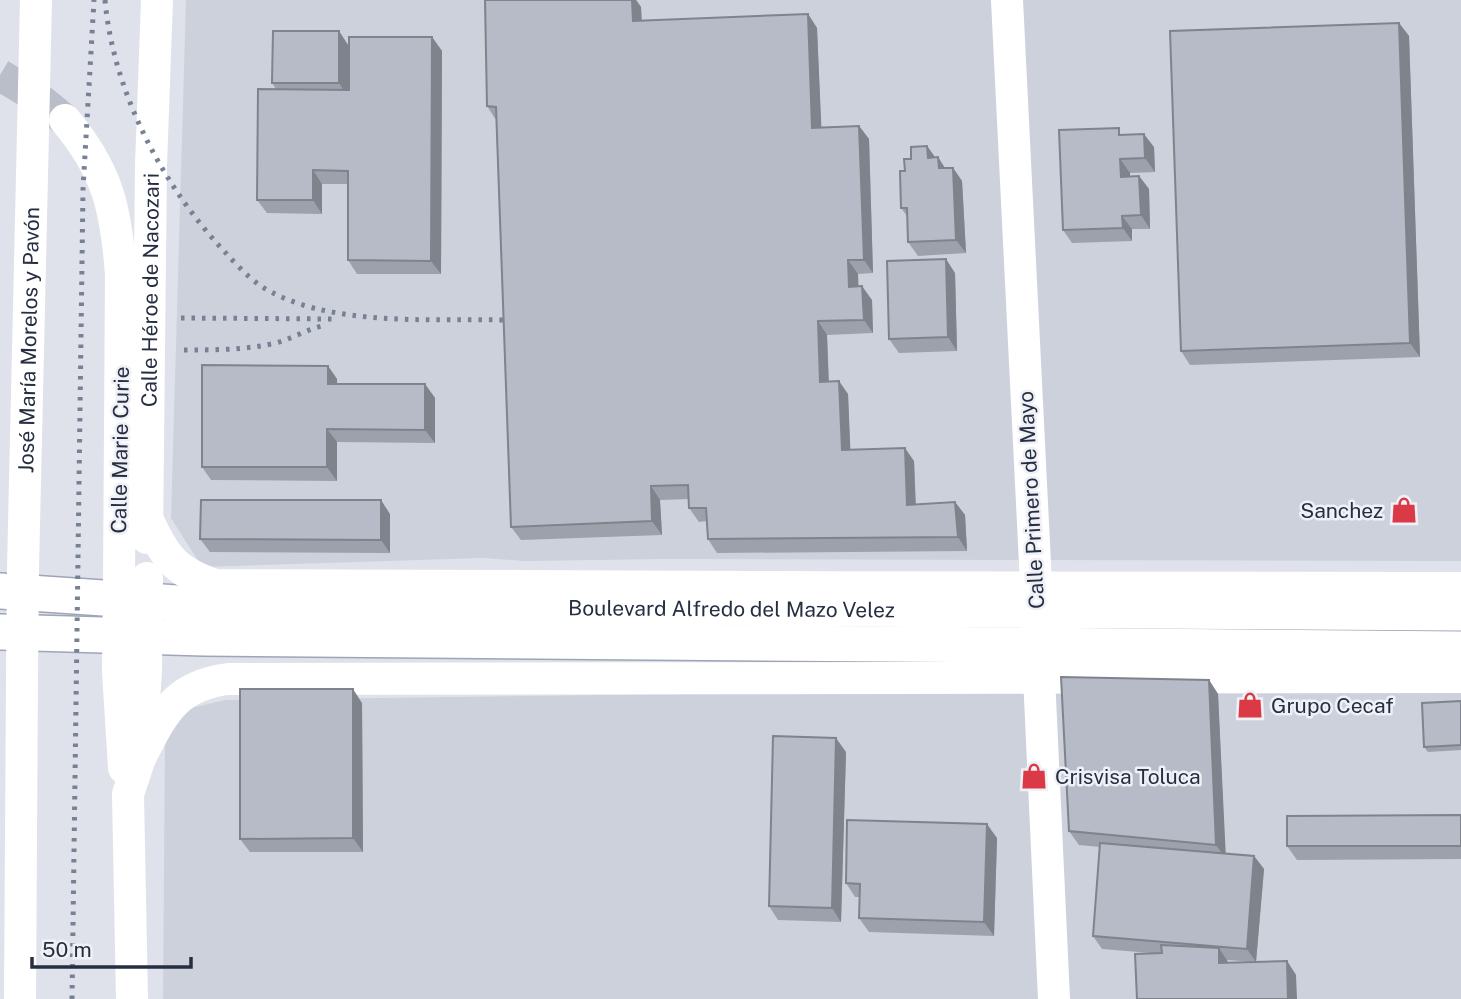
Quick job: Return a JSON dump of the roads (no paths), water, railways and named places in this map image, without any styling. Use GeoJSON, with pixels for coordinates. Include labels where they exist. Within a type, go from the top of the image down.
{"type":"FeatureCollection","features":[{"type":"Feature","properties":{"kind":"main road","name":"Boulevard Alfredo del Mazo Velez"},"geometry":{"type":"LineString","coordinates":[[11,580],[206,605],[1461,613]]}},
{"type":"Feature","properties":{"kind":"main road","name":"Boulevard Alfredo del Mazo Velez"},"geometry":{"type":"LineString","coordinates":[[0,632],[204,638],[1461,649]]}},
{"type":"Feature","properties":{"kind":"street","name":"José María Morelos y Pavón"},"geometry":{"type":"LineString","coordinates":[[20,999],[22,678],[11,580],[36,0]]}},
{"type":"Feature","properties":{"kind":"street","name":"Calle Héroe de Nacozari"},"geometry":{"type":"LineString","coordinates":[[133,581],[147,518],[151,165],[157,0]]}},
{"type":"Feature","properties":{"kind":"street","name":"Calle Primero de Mayo"},"geometry":{"type":"LineString","coordinates":[[1007,0],[1054,999]]}},
{"type":"Feature","properties":{"kind":"street","name":"Calle Marie Curie"},"geometry":{"type":"LineString","coordinates":[[65,120],[85,144],[101,173],[118,230],[133,581]]}},
{"type":"Feature","properties":{"kind":"street","name":"Boulevard Alfredo del Mazo Velez"},"geometry":{"type":"LineString","coordinates":[[147,518],[158,544],[174,565],[196,578],[215,584],[1036,595],[1072,585],[1461,588]]}},
{"type":"Feature","properties":{"kind":"street"},"geometry":{"type":"LineString","coordinates":[[133,581],[132,671],[140,758]]}},
{"type":"Feature","properties":{"kind":"street"},"geometry":{"type":"LineString","coordinates":[[128,794],[140,758],[156,725],[177,699],[201,685],[228,679],[1039,665],[1461,677]]}},
{"type":"Feature","properties":{"kind":"street"},"geometry":{"type":"LineString","coordinates":[[132,671],[122,758],[128,794],[132,999]]}},
{"type":"Feature","properties":{"kind":"tunnel"},"geometry":{"type":"LineString","coordinates":[[0,75],[38,98],[65,120]]}},
{"type":"Feature","properties":{"kind":"railway"},"geometry":{"type":"LineString","coordinates":[[72,999],[83,189],[94,0]]}},
{"type":"Feature","properties":{"kind":"railway"},"geometry":{"type":"LineString","coordinates":[[105,0],[118,68],[144,135],[161,167],[201,225],[254,280],[272,293],[297,303],[344,314],[412,320],[503,320]]}},
{"type":"Feature","properties":{"kind":"railway"},"geometry":{"type":"LineString","coordinates":[[181,318],[334,319]]}},
{"type":"Feature","properties":{"kind":"railway"},"geometry":{"type":"LineString","coordinates":[[184,350],[264,345],[327,325]]}},
{"type":"Feature","properties":{"kind":"place","name":"Sanchez"},"geometry":{"type":"Point","coordinates":[1404,510]}},
{"type":"Feature","properties":{"kind":"place","name":"Grupo Cecaf"},"geometry":{"type":"Point","coordinates":[1250,705]}},
{"type":"Feature","properties":{"kind":"place","name":"Crisvisa Toluca"},"geometry":{"type":"Point","coordinates":[1034,776]}}]}
